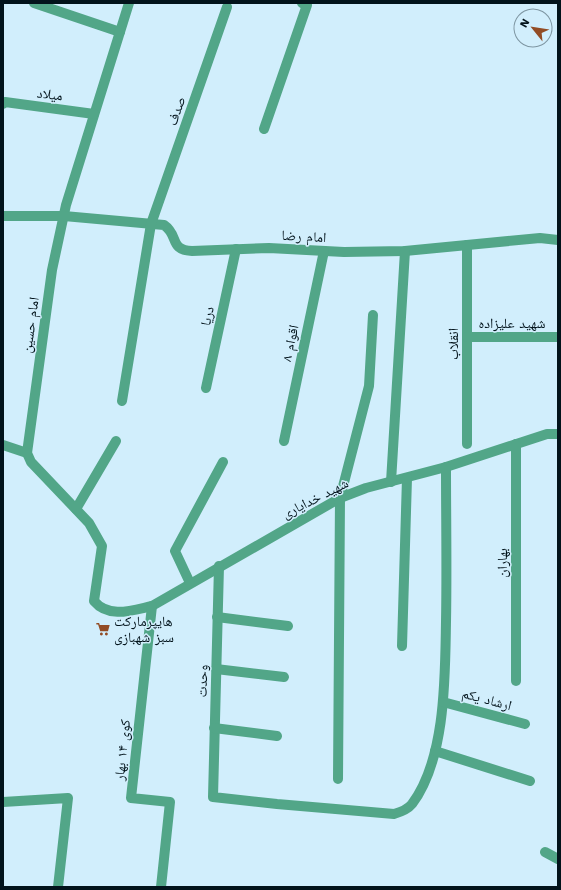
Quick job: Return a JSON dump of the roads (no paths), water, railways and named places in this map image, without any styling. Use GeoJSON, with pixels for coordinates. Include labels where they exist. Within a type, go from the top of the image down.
{"type":"FeatureCollection","features":[{"type":"Feature","properties":{"kind":"street"},"geometry":{"type":"LineString","coordinates":[[34,3],[120,32]]}},
{"type":"Feature","properties":{"kind":"street","name":"امام حسین"},"geometry":{"type":"LineString","coordinates":[[26,453],[52,270],[64,216],[94,114],[130,3]]}},
{"type":"Feature","properties":{"kind":"street"},"geometry":{"type":"LineString","coordinates":[[264,129],[307,5],[302,3]]}},
{"type":"Feature","properties":{"kind":"street","name":"صدف"},"geometry":{"type":"LineString","coordinates":[[122,400],[151,224],[227,7]]}},
{"type":"Feature","properties":{"kind":"street","name":"میلاد"},"geometry":{"type":"LineString","coordinates":[[3,104],[5,102],[94,114]]}},
{"type":"Feature","properties":{"kind":"street","name":"امام رضا"},"geometry":{"type":"LineString","coordinates":[[3,216],[64,216],[164,225],[170,229],[177,248],[183,251],[270,248],[324,251],[405,251],[540,238],[558,240]]}},
{"type":"Feature","properties":{"kind":"street","name":"انقلاب"},"geometry":{"type":"LineString","coordinates":[[467,245],[467,444]]}},
{"type":"Feature","properties":{"kind":"street","name":"دریا"},"geometry":{"type":"LineString","coordinates":[[206,388],[236,249]]}},
{"type":"Feature","properties":{"kind":"street","name":"اقوام ۸"},"geometry":{"type":"LineString","coordinates":[[284,441],[324,251]]}},
{"type":"Feature","properties":{"kind":"street"},"geometry":{"type":"LineString","coordinates":[[391,482],[405,251]]}},
{"type":"Feature","properties":{"kind":"street"},"geometry":{"type":"LineString","coordinates":[[338,780],[340,498],[369,386],[373,315]]}},
{"type":"Feature","properties":{"kind":"street","name":"شهید علیزاده"},"geometry":{"type":"LineString","coordinates":[[467,337],[558,337]]}},
{"type":"Feature","properties":{"kind":"street","name":"شهید خدایاری"},"geometry":{"type":"LineString","coordinates":[[76,509],[89,523],[102,546],[94,601],[103,609],[122,612],[152,606],[219,566],[340,498],[366,488],[446,467],[547,434],[558,434]]}},
{"type":"Feature","properties":{"kind":"street"},"geometry":{"type":"LineString","coordinates":[[3,445],[26,453],[31,462],[76,509],[116,441]]}},
{"type":"Feature","properties":{"kind":"street","name":"بهاران"},"geometry":{"type":"LineString","coordinates":[[516,444],[516,681]]}},
{"type":"Feature","properties":{"kind":"street"},"geometry":{"type":"LineString","coordinates":[[190,583],[175,551],[223,462]]}},
{"type":"Feature","properties":{"kind":"street"},"geometry":{"type":"LineString","coordinates":[[446,467],[447,608],[442,702],[435,751],[530,781]]}},
{"type":"Feature","properties":{"kind":"street"},"geometry":{"type":"LineString","coordinates":[[402,646],[407,478]]}},
{"type":"Feature","properties":{"kind":"street","name":"وحدت"},"geometry":{"type":"LineString","coordinates":[[219,566],[213,797],[394,814],[405,810],[412,804],[424,783],[435,751]]}},
{"type":"Feature","properties":{"kind":"street","name":"کوی ۱۴ بهار"},"geometry":{"type":"LineString","coordinates":[[152,606],[131,798],[170,802],[161,887]]}},
{"type":"Feature","properties":{"kind":"street"},"geometry":{"type":"LineString","coordinates":[[217,617],[288,626]]}},
{"type":"Feature","properties":{"kind":"street"},"geometry":{"type":"LineString","coordinates":[[216,669],[284,677]]}},
{"type":"Feature","properties":{"kind":"street","name":"ارشاد یکم"},"geometry":{"type":"LineString","coordinates":[[442,702],[525,724]]}},
{"type":"Feature","properties":{"kind":"street"},"geometry":{"type":"LineString","coordinates":[[214,728],[277,736]]}},
{"type":"Feature","properties":{"kind":"street"},"geometry":{"type":"LineString","coordinates":[[3,802],[68,798],[58,887]]}},
{"type":"Feature","properties":{"kind":"street"},"geometry":{"type":"LineString","coordinates":[[545,852],[558,859]]}},
{"type":"Feature","properties":{"kind":"place","name":"هایپرمارکت سبز شهبازی"},"geometry":{"type":"Point","coordinates":[103,629]}}]}
